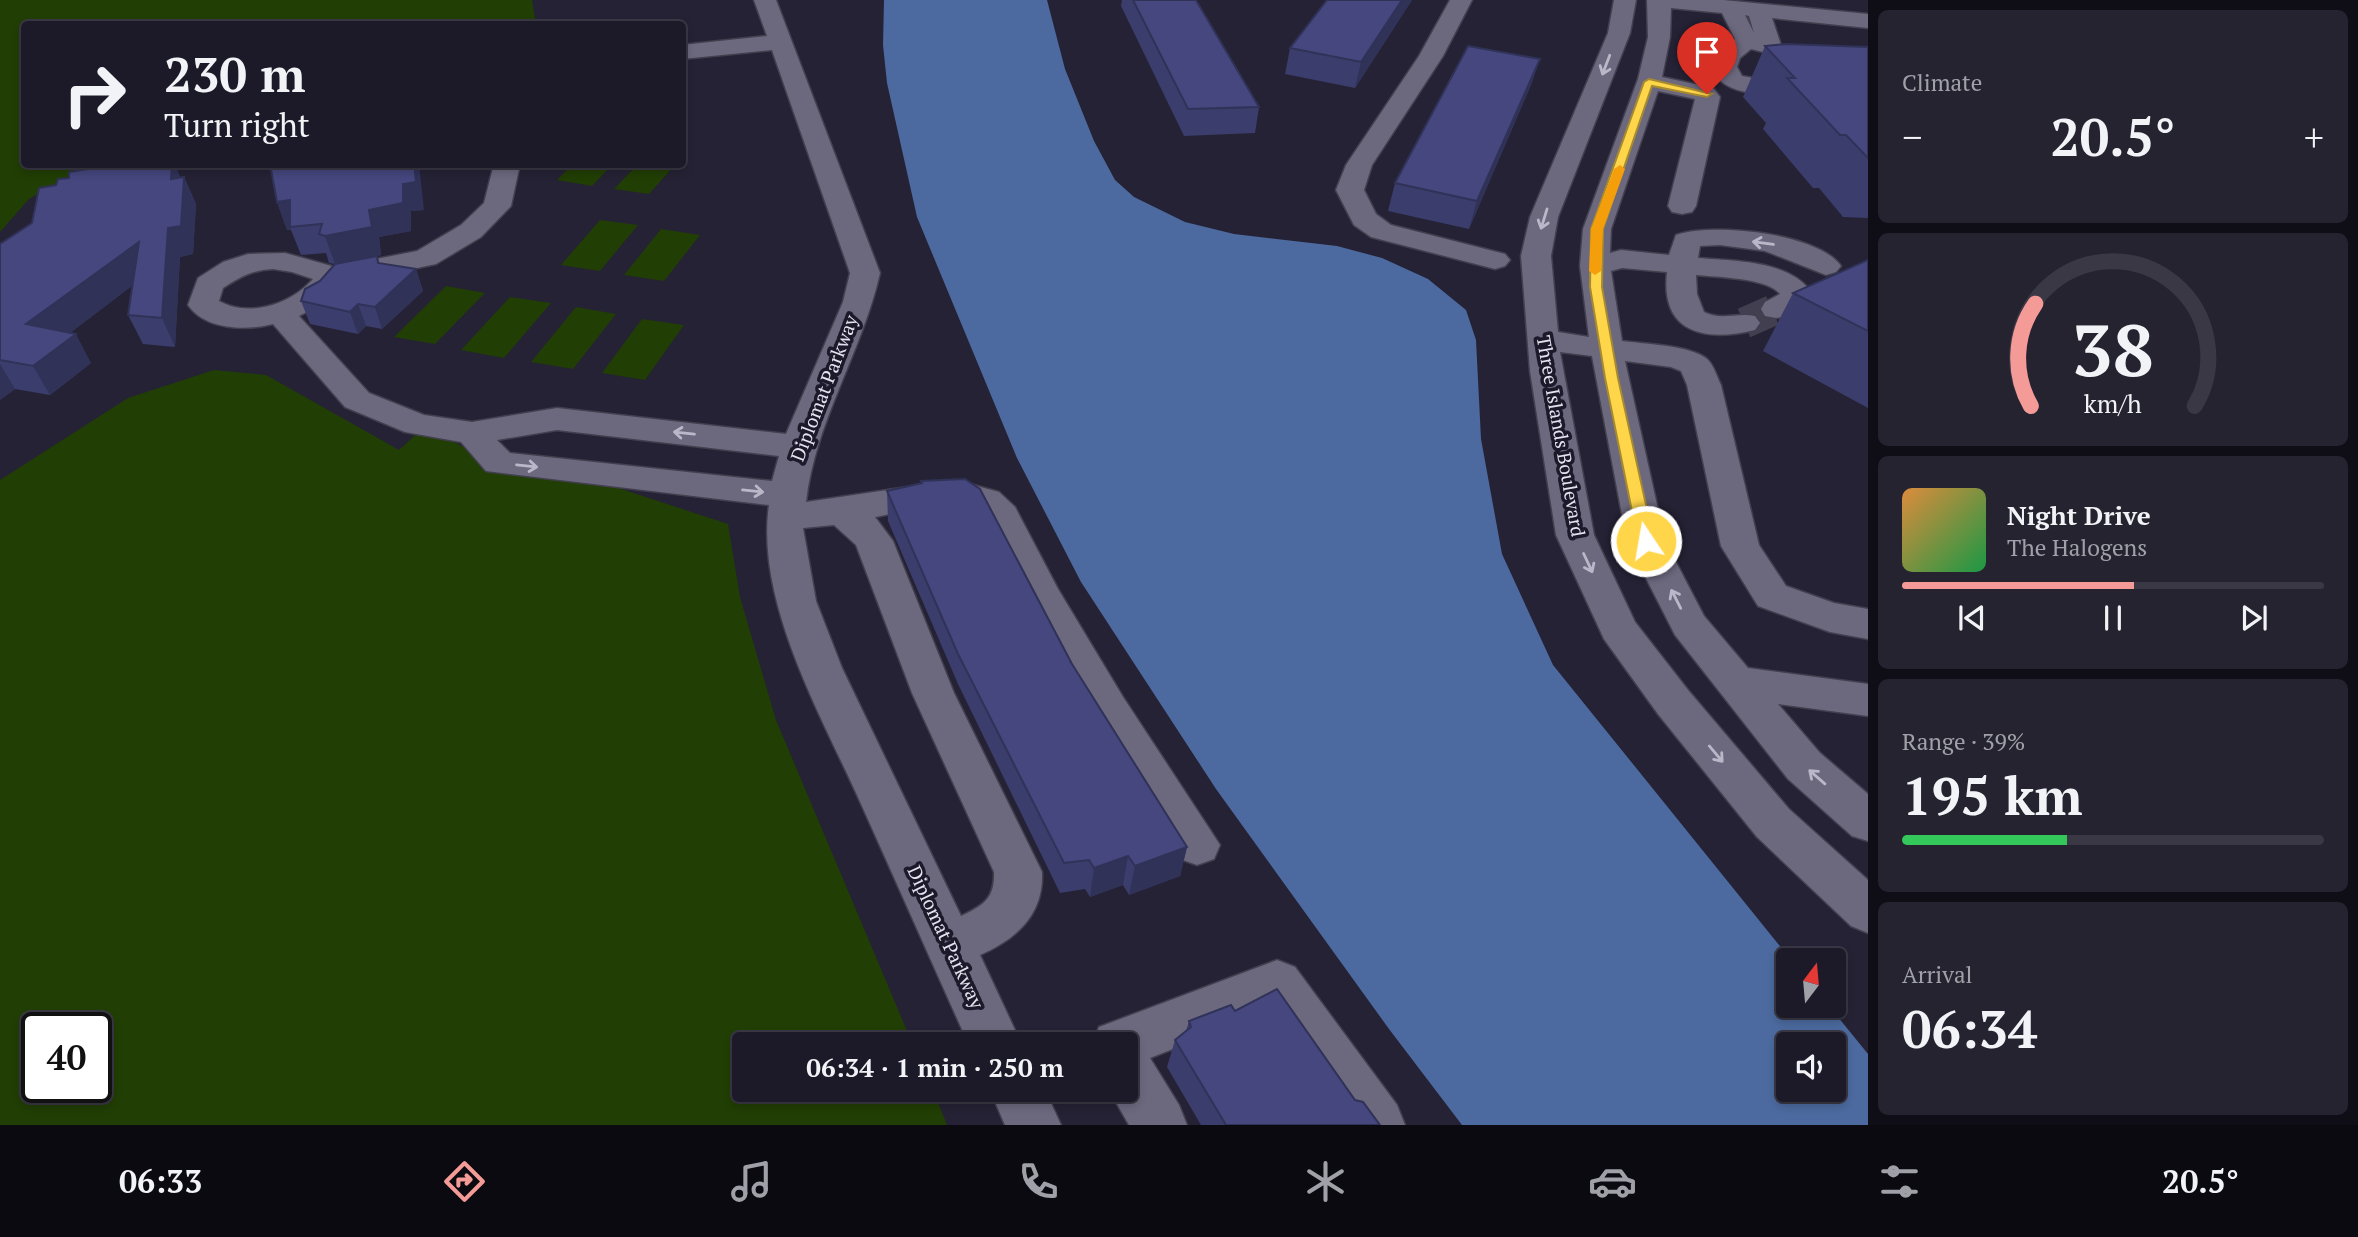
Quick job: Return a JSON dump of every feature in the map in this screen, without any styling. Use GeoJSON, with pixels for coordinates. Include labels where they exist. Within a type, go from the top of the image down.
{"type":"FeatureCollection","features":[{"type":"Feature","properties":{"kind":"street","name":"Diplomat Parkway"},"geometry":{"type":"LineString","coordinates":[[765,0],[865,273],[858,302],[792,469],[784,530],[796,601],[821,668],[990,1032]]}},
{"type":"Feature","properties":{"kind":"street"},"geometry":{"type":"LineString","coordinates":[[1461,0],[1431,57],[1359,165],[1350,190],[1364,219],[1381,231],[1495,260]]}},
{"type":"Feature","properties":{"kind":"street","name":"Three Islands Boulevard"},"geometry":{"type":"LineString","coordinates":[[1625,0],[1619,33],[1544,217],[1607,349],[1646,541],[1689,625],[1804,766],[1868,822]]}},
{"type":"Feature","properties":{"kind":"street"},"geometry":{"type":"LineString","coordinates":[[1660,0],[1868,11]]}},
{"type":"Feature","properties":{"kind":"street","name":"Three Islands Boulevard"},"geometry":{"type":"LineString","coordinates":[[1660,0],[1659,37],[1649,82],[1597,229],[1566,261],[1543,340],[1575,535],[1618,629],[1673,702],[1773,823],[1868,911]]}},
{"type":"Feature","properties":{"kind":"street"},"geometry":{"type":"LineString","coordinates":[[1746,6],[1868,21]]}},
{"type":"Feature","properties":{"kind":"street"},"geometry":{"type":"LineString","coordinates":[[1746,6],[1759,43]]}},
{"type":"Feature","properties":{"kind":"street"},"geometry":{"type":"LineString","coordinates":[[686,51],[780,42]]}},
{"type":"Feature","properties":{"kind":"street"},"geometry":{"type":"LineString","coordinates":[[1761,86],[1734,82],[1725,73],[1728,59],[1739,46],[1759,43],[1792,56]]}},
{"type":"Feature","properties":{"kind":"street"},"geometry":{"type":"LineString","coordinates":[[1649,82],[1704,93],[1708,97],[1682,206]]}},
{"type":"Feature","properties":{"kind":"street"},"geometry":{"type":"LineString","coordinates":[[332,277],[313,267],[276,260],[238,266],[209,284],[203,305],[224,318],[256,320],[281,313],[315,296],[332,277],[426,258],[471,231],[497,206],[506,168]]}},
{"type":"Feature","properties":{"kind":"street"},"geometry":{"type":"LineString","coordinates":[[1566,261],[1628,278],[1680,275],[1760,274],[1787,283],[1796,292],[1794,299],[1757,309],[1724,328],[1706,326],[1683,309],[1680,275],[1686,241],[1694,236],[1707,235],[1785,247],[1826,266]]}},
{"type":"Feature","properties":{"kind":"street"},"geometry":{"type":"LineString","coordinates":[[281,313],[357,400],[417,424],[472,433],[557,419],[800,447]]}},
{"type":"Feature","properties":{"kind":"street"},"geometry":{"type":"LineString","coordinates":[[1543,340],[1678,358],[1695,365],[1704,385],[1740,546],[1772,596],[1830,617],[1868,624]]}},
{"type":"Feature","properties":{"kind":"street"},"geometry":{"type":"LineString","coordinates":[[472,433],[499,463],[839,512],[849,515],[862,525],[874,541],[933,693],[1018,872],[1020,882],[1017,897],[1010,910],[984,930],[949,945]]}},
{"type":"Feature","properties":{"kind":"street"},"geometry":{"type":"LineString","coordinates":[[839,512],[955,492],[986,501],[1002,516],[1039,592],[1108,709],[1196,845]]}},
{"type":"Feature","properties":{"kind":"street"},"geometry":{"type":"LineString","coordinates":[[1743,691],[1868,700]]}},
{"type":"Feature","properties":{"kind":"street"},"geometry":{"type":"LineString","coordinates":[[1743,691],[1868,716]]}},
{"type":"Feature","properties":{"kind":"street"},"geometry":{"type":"LineString","coordinates":[[1138,1037],[1277,984],[1377,1125]]}},
{"type":"Feature","properties":{"kind":"street"},"geometry":{"type":"LineString","coordinates":[[1138,1089],[1159,1125]]}},
{"type":"Feature","properties":{"kind":"street"},"geometry":{"type":"LineString","coordinates":[[1022,1102],[1033,1125]]}},
{"type":"Feature","properties":{"kind":"green space"},"geometry":{"type":"Polygon","coordinates":[[[0,0],[532,0],[536,21],[21,21],[21,168],[96,168],[76,172],[29,199],[0,232],[0,0]]]}},
{"type":"Feature","properties":{"kind":"green space"},"geometry":{"type":"Polygon","coordinates":[[[569,168],[609,168],[592,186],[557,180],[569,168]]]}},
{"type":"Feature","properties":{"kind":"green space"},"geometry":{"type":"Polygon","coordinates":[[[634,168],[672,168],[649,194],[614,189],[634,168]]]}},
{"type":"Feature","properties":{"kind":"green space"},"geometry":{"type":"Polygon","coordinates":[[[600,220],[638,225],[600,271],[561,265],[600,220]]]}},
{"type":"Feature","properties":{"kind":"green space"},"geometry":{"type":"Polygon","coordinates":[[[661,229],[700,235],[664,281],[624,275],[661,229]]]}},
{"type":"Feature","properties":{"kind":"green space"},"geometry":{"type":"Polygon","coordinates":[[[446,286],[485,293],[435,344],[394,337],[446,286]]]}},
{"type":"Feature","properties":{"kind":"green space"},"geometry":{"type":"Polygon","coordinates":[[[510,297],[551,303],[504,358],[461,350],[510,297]]]}},
{"type":"Feature","properties":{"kind":"green space"},"geometry":{"type":"Polygon","coordinates":[[[576,307],[616,314],[573,369],[531,362],[576,307]]]}},
{"type":"Feature","properties":{"kind":"green space"},"geometry":{"type":"Polygon","coordinates":[[[642,319],[684,325],[645,380],[602,373],[642,319]]]}},
{"type":"Feature","properties":{"kind":"green space"},"geometry":{"type":"Polygon","coordinates":[[[214,370],[266,375],[399,450],[425,426],[469,450],[582,476],[728,524],[740,597],[776,720],[908,1032],[732,1032],[732,1102],[938,1102],[947,1125],[0,1125],[0,480],[128,398],[214,370]]]}},
{"type":"Feature","properties":{"kind":"water"},"geometry":{"type":"Polygon","coordinates":[[[884,0],[1047,0],[1065,69],[1094,141],[1115,180],[1134,197],[1185,222],[1234,234],[1337,246],[1382,258],[1428,279],[1466,310],[1476,340],[1481,439],[1502,554],[1553,665],[1782,948],[1776,948],[1776,1018],[1839,1018],[1868,1054],[1868,1125],[1462,1125],[1389,1029],[1216,789],[1081,582],[1017,458],[917,217],[887,83],[883,45],[884,0]]]}},
{"type":"Feature","properties":{"kind":"building"},"geometry":{"type":"Polygon","coordinates":[[[1133,0],[1196,0],[1259,107],[1188,109],[1133,0]]]}},
{"type":"Feature","properties":{"kind":"building"},"geometry":{"type":"Polygon","coordinates":[[[1327,0],[1402,0],[1361,62],[1290,48],[1327,0]]]}},
{"type":"Feature","properties":{"kind":"building"},"geometry":{"type":"Polygon","coordinates":[[[1786,44],[1868,47],[1868,158],[1846,135],[1840,135],[1787,78],[1795,78],[1765,46],[1786,44]]]}},
{"type":"Feature","properties":{"kind":"building"},"geometry":{"type":"Polygon","coordinates":[[[1468,46],[1540,59],[1477,201],[1395,183],[1468,46]]]}},
{"type":"Feature","properties":{"kind":"building"},"geometry":{"type":"Polygon","coordinates":[[[94,168],[172,168],[171,179],[184,177],[181,226],[168,228],[162,318],[128,315],[139,242],[26,324],[76,334],[33,366],[0,360],[0,244],[32,223],[39,188],[56,185],[58,179],[69,178],[69,172],[94,168]]]}},
{"type":"Feature","properties":{"kind":"building"},"geometry":{"type":"Polygon","coordinates":[[[271,168],[414,168],[416,182],[403,184],[403,203],[369,210],[372,227],[325,236],[319,234],[322,224],[290,227],[290,200],[277,202],[271,168]]]}},
{"type":"Feature","properties":{"kind":"building"},"geometry":{"type":"Polygon","coordinates":[[[377,256],[378,263],[416,269],[375,307],[358,304],[350,312],[301,301],[305,289],[320,281],[335,264],[377,256]]]}},
{"type":"Feature","properties":{"kind":"building"},"geometry":{"type":"Polygon","coordinates":[[[1868,260],[1868,331],[1793,293],[1868,260]]]}},
{"type":"Feature","properties":{"kind":"building"},"geometry":{"type":"Polygon","coordinates":[[[965,479],[980,489],[1072,664],[1187,847],[1135,866],[1128,856],[1094,868],[1089,860],[1064,863],[958,654],[887,491],[922,483],[921,481],[965,479]]]}},
{"type":"Feature","properties":{"kind":"building"},"geometry":{"type":"Polygon","coordinates":[[[1277,989],[1355,1100],[1363,1102],[1380,1125],[1226,1125],[1175,1040],[1191,1027],[1189,1021],[1231,1005],[1235,1011],[1277,989]]]}},
{"type":"Feature","properties":{"kind":"tunnel"},"geometry":{"type":"LineString","coordinates":[[1744,323],[1776,309]]}},
{"type":"Feature","properties":{"kind":"slow traffic"},"geometry":{"type":"LineString","coordinates":[[1595,271],[1597,229],[1620,169]]}},
{"type":"Feature","properties":{"kind":"route"},"geometry":{"type":"LineString","coordinates":[[1646,541],[1611,378],[1596,287],[1597,229],[1649,82],[1707,94]]}}]}
